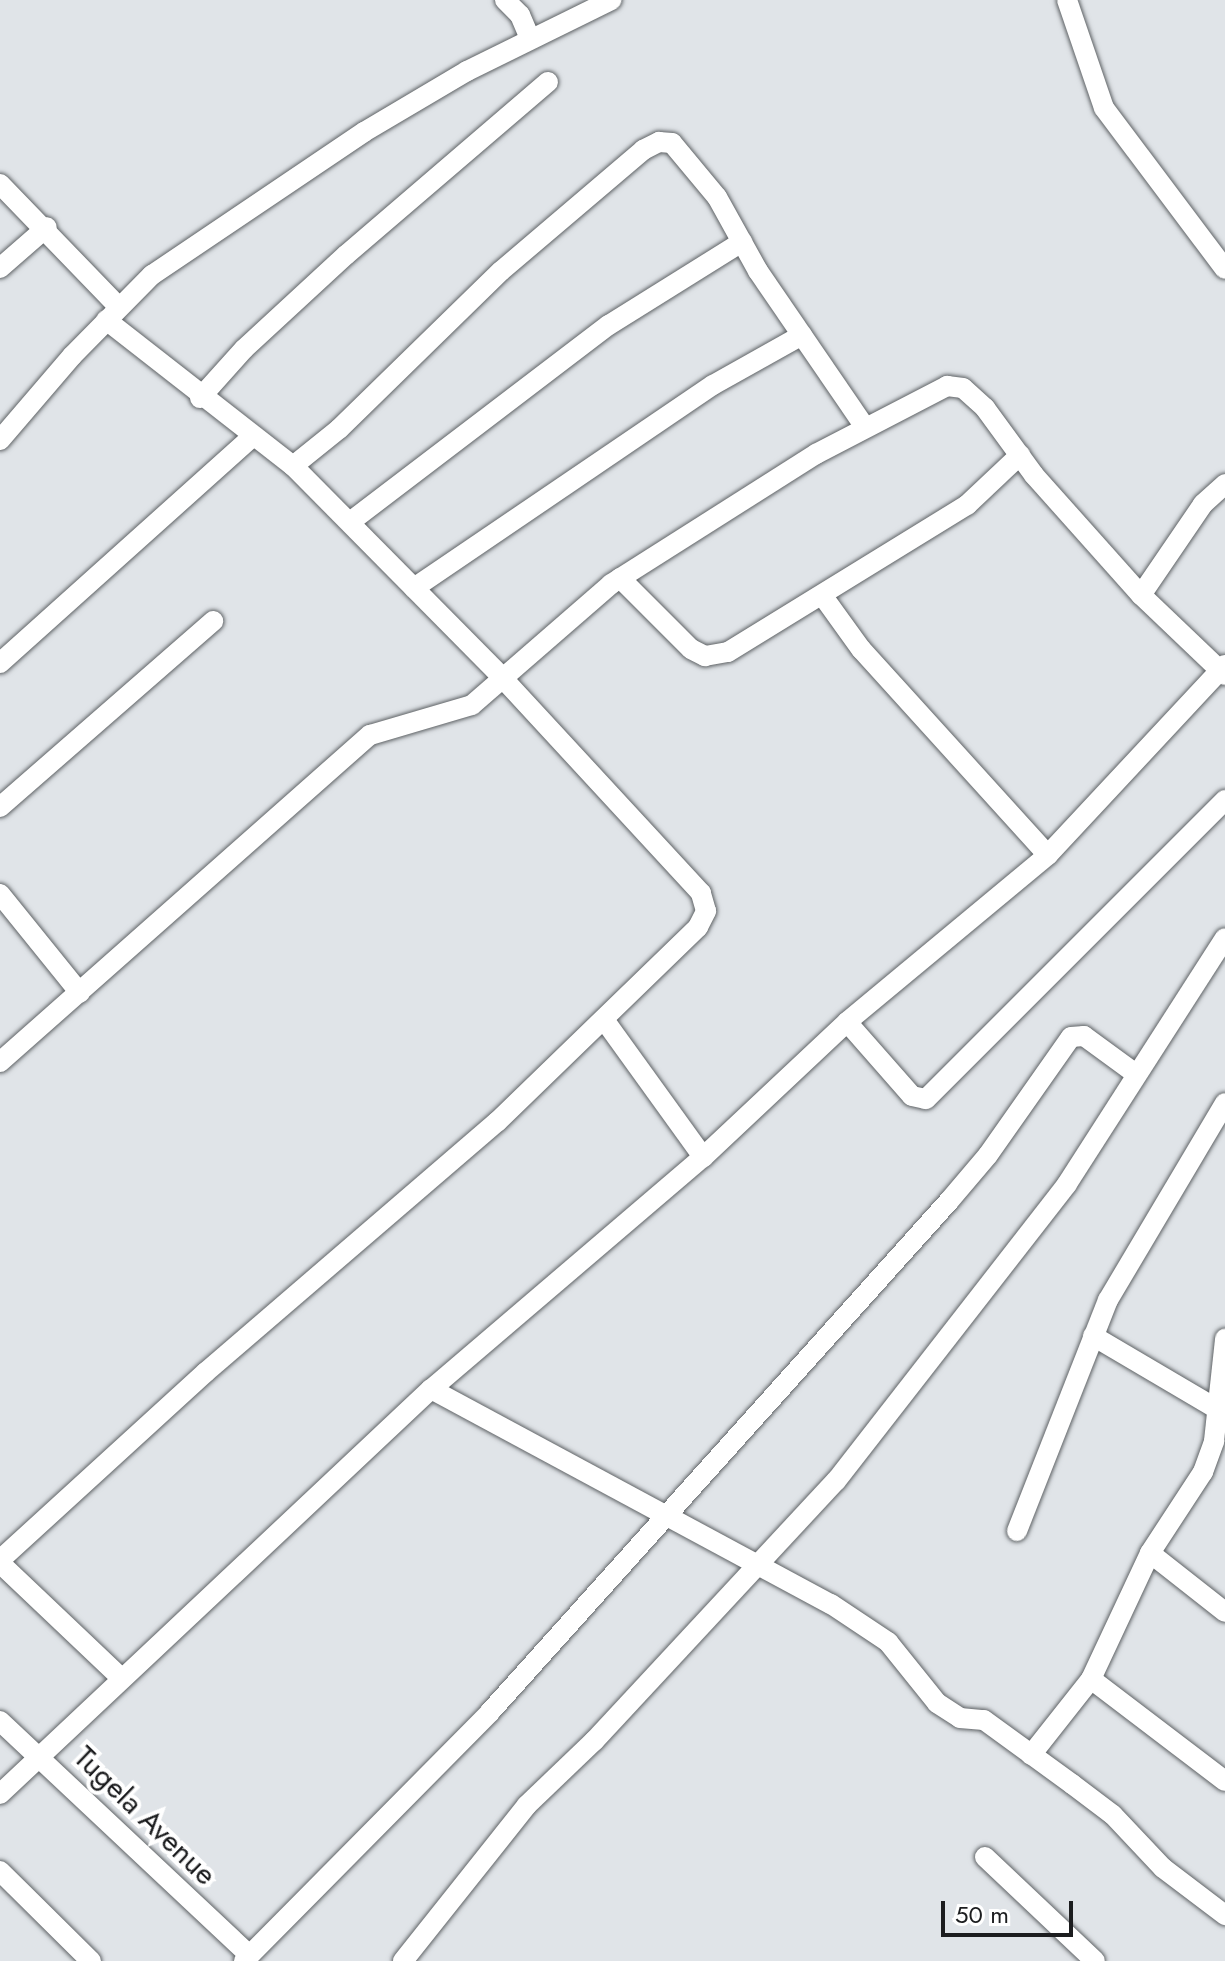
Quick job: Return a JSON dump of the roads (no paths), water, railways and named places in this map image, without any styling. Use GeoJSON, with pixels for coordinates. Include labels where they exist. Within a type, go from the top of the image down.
{"type":"FeatureCollection","features":[{"type":"Feature","properties":{"kind":"street"},"geometry":{"type":"LineString","coordinates":[[505,0],[520,15],[530,38]]}},
{"type":"Feature","properties":{"kind":"street"},"geometry":{"type":"LineString","coordinates":[[0,440],[112,313],[152,275],[272,190],[530,38],[611,0]]}},
{"type":"Feature","properties":{"kind":"street"},"geometry":{"type":"LineString","coordinates":[[1067,0],[1104,108],[1225,269]]}},
{"type":"Feature","properties":{"kind":"street"},"geometry":{"type":"LineString","coordinates":[[200,398],[244,349],[346,255],[548,82]]}},
{"type":"Feature","properties":{"kind":"street"},"geometry":{"type":"LineString","coordinates":[[293,466],[339,429],[501,271],[643,150],[672,143],[717,197],[742,242],[865,427]]}},
{"type":"Feature","properties":{"kind":"street"},"geometry":{"type":"LineString","coordinates":[[0,184],[47,227],[112,313],[200,398],[293,466],[502,677],[701,893],[706,911],[698,927],[605,1021],[429,1184],[206,1372],[0,1562],[121,1678]]}},
{"type":"Feature","properties":{"kind":"street"},"geometry":{"type":"LineString","coordinates":[[0,268],[47,227]]}},
{"type":"Feature","properties":{"kind":"street"},"geometry":{"type":"LineString","coordinates":[[350,522],[609,325],[742,242]]}},
{"type":"Feature","properties":{"kind":"street"},"geometry":{"type":"LineString","coordinates":[[414,588],[713,385],[802,335]]}},
{"type":"Feature","properties":{"kind":"street"},"geometry":{"type":"LineString","coordinates":[[0,1794],[431,1389],[703,1157],[847,1022],[1048,855],[1223,670],[1141,595],[963,388],[947,386],[865,427],[620,578],[472,705],[390,727],[363,740],[80,993],[1,1059]]}},
{"type":"Feature","properties":{"kind":"street"},"geometry":{"type":"LineString","coordinates":[[0,663],[253,436]]}},
{"type":"Feature","properties":{"kind":"street"},"geometry":{"type":"LineString","coordinates":[[620,578],[691,649],[705,656],[728,652],[967,505],[1020,455]]}},
{"type":"Feature","properties":{"kind":"street"},"geometry":{"type":"LineString","coordinates":[[1141,595],[1203,504],[1225,484]]}},
{"type":"Feature","properties":{"kind":"street"},"geometry":{"type":"LineString","coordinates":[[822,595],[861,649],[1048,855]]}},
{"type":"Feature","properties":{"kind":"street"},"geometry":{"type":"LineString","coordinates":[[0,807],[213,621]]}},
{"type":"Feature","properties":{"kind":"street"},"geometry":{"type":"LineString","coordinates":[[847,1022],[912,1096],[926,1099],[1225,800]]}},
{"type":"Feature","properties":{"kind":"street"},"geometry":{"type":"LineString","coordinates":[[0,894],[80,993]]}},
{"type":"Feature","properties":{"kind":"street"},"geometry":{"type":"LineString","coordinates":[[403,1961],[527,1805],[760,1566],[836,1481],[1067,1184],[1136,1074],[1180,1014],[1225,938]]}},
{"type":"Feature","properties":{"kind":"street"},"geometry":{"type":"LineString","coordinates":[[605,1021],[703,1157]]}},
{"type":"Feature","properties":{"kind":"street"},"geometry":{"type":"LineString","coordinates":[[246,1958],[490,1712],[665,1517],[988,1155],[1071,1037],[1084,1036],[1136,1074]]}},
{"type":"Feature","properties":{"kind":"street"},"geometry":{"type":"LineString","coordinates":[[1017,1531],[1093,1336],[1166,1195],[1225,1103]]}},
{"type":"Feature","properties":{"kind":"street"},"geometry":{"type":"LineString","coordinates":[[1093,1336],[1220,1410]]}},
{"type":"Feature","properties":{"kind":"street"},"geometry":{"type":"LineString","coordinates":[[1031,1755],[1091,1679],[1150,1553],[1203,1472],[1214,1441],[1220,1410],[1225,1339]]}},
{"type":"Feature","properties":{"kind":"street"},"geometry":{"type":"LineString","coordinates":[[431,1389],[760,1566],[888,1642],[937,1703],[960,1718],[984,1720],[1113,1815],[1163,1868],[1225,1915]]}},
{"type":"Feature","properties":{"kind":"street"},"geometry":{"type":"LineString","coordinates":[[1150,1553],[1225,1612]]}},
{"type":"Feature","properties":{"kind":"street"},"geometry":{"type":"LineString","coordinates":[[1091,1679],[1225,1781]]}},
{"type":"Feature","properties":{"kind":"street","name":"Tugela Avenue"},"geometry":{"type":"LineString","coordinates":[[0,1721],[246,1958]]}},
{"type":"Feature","properties":{"kind":"street"},"geometry":{"type":"LineString","coordinates":[[985,1857],[1095,1961]]}},
{"type":"Feature","properties":{"kind":"street"},"geometry":{"type":"LineString","coordinates":[[0,1871],[91,1961]]}}]}
